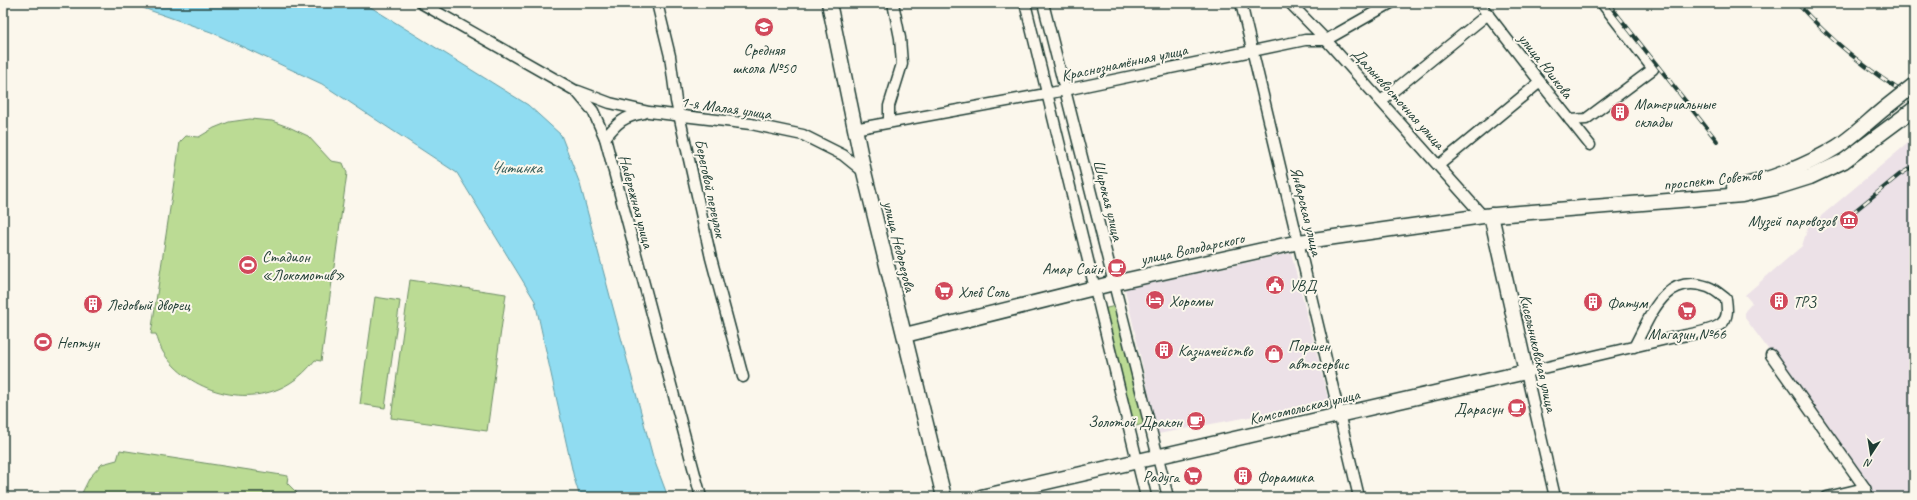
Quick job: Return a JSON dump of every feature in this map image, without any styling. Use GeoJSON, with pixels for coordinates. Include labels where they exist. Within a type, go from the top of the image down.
{"type":"FeatureCollection","features":[{"type":"Feature","properties":{"kind":"main road","name":"улица Недорезова"},"geometry":{"type":"LineString","coordinates":[[829,3],[864,172],[944,497]]}},
{"type":"Feature","properties":{"kind":"main road","name":"проспект Советов"},"geometry":{"type":"LineString","coordinates":[[1633,204],[1745,186],[1800,167],[1838,147],[1914,84]]}},
{"type":"Feature","properties":{"kind":"main road","name":"проспект Советов"},"geometry":{"type":"LineString","coordinates":[[1487,216],[1742,195],[1775,188],[1810,177],[1844,162],[1914,109]]}},
{"type":"Feature","properties":{"kind":"main road","name":"улица Володарского"},"geometry":{"type":"LineString","coordinates":[[905,336],[1114,283],[1299,242],[1487,216]]}},
{"type":"Feature","properties":{"kind":"main road","name":"Кисельниковская улица"},"geometry":{"type":"LineString","coordinates":[[1487,216],[1526,372]]}},
{"type":"Feature","properties":{"kind":"main road","name":"Комсомольская улица"},"geometry":{"type":"LineString","coordinates":[[981,497],[1526,372]]}},
{"type":"Feature","properties":{"kind":"street","name":"Набережная улица"},"geometry":{"type":"LineString","coordinates":[[421,3],[576,91],[593,111],[605,138],[701,497]]}},
{"type":"Feature","properties":{"kind":"street","name":"Береговой переулок"},"geometry":{"type":"LineString","coordinates":[[656,3],[670,56],[672,80],[713,268],[743,377]]}},
{"type":"Feature","properties":{"kind":"street"},"geometry":{"type":"LineString","coordinates":[[889,121],[889,106],[902,64],[900,38],[893,3]]}},
{"type":"Feature","properties":{"kind":"street"},"geometry":{"type":"LineString","coordinates":[[1025,3],[1046,94],[1146,497]]}},
{"type":"Feature","properties":{"kind":"street","name":"Широкая улица"},"geometry":{"type":"LineString","coordinates":[[1043,3],[1168,497]]}},
{"type":"Feature","properties":{"kind":"street","name":"Январская улица"},"geometry":{"type":"LineString","coordinates":[[1241,3],[1359,497]]}},
{"type":"Feature","properties":{"kind":"street","name":"Дальневосточная улица"},"geometry":{"type":"LineString","coordinates":[[1290,3],[1326,40],[1487,216]]}},
{"type":"Feature","properties":{"kind":"street","name":"улица Юшкова"},"geometry":{"type":"LineString","coordinates":[[1480,3],[1590,145]]}},
{"type":"Feature","properties":{"kind":"street"},"geometry":{"type":"LineString","coordinates":[[1570,120],[1586,119],[1653,68],[1602,3]]}},
{"type":"Feature","properties":{"kind":"street","name":"Краснознамённая улица"},"geometry":{"type":"LineString","coordinates":[[854,129],[889,121],[1046,94],[1304,40],[1326,40],[1385,5]]}},
{"type":"Feature","properties":{"kind":"street"},"geometry":{"type":"LineString","coordinates":[[1380,100],[1488,14]]}},
{"type":"Feature","properties":{"kind":"street"},"geometry":{"type":"LineString","coordinates":[[1439,165],[1540,82]]}},
{"type":"Feature","properties":{"kind":"street","name":"1-я Малая улица"},"geometry":{"type":"LineString","coordinates":[[576,91],[610,104],[649,112],[751,124],[803,135],[843,155],[864,172]]}},
{"type":"Feature","properties":{"kind":"street"},"geometry":{"type":"LineString","coordinates":[[605,138],[614,126],[629,116],[649,112]]}},
{"type":"Feature","properties":{"kind":"street","name":"Комсомольская улица"},"geometry":{"type":"LineString","coordinates":[[1526,372],[1634,347],[1716,327],[1726,318],[1728,308],[1726,298],[1709,287],[1687,284],[1672,288],[1660,299],[1634,347]]}},
{"type":"Feature","properties":{"kind":"street"},"geometry":{"type":"LineString","coordinates":[[1771,355],[1867,492],[1827,497]]}},
{"type":"Feature","properties":{"kind":"street","name":"Кисельниковская улица"},"geometry":{"type":"LineString","coordinates":[[1526,372],[1554,497]]}},
{"type":"Feature","properties":{"kind":"shaded area"},"geometry":{"type":"Polygon","coordinates":[[[1914,138],[1914,497],[1875,497],[1870,486],[1745,318],[1745,311],[1752,303],[1745,295],[1802,246],[1808,227],[1914,138]]]}},
{"type":"Feature","properties":{"kind":"shaded area"},"geometry":{"type":"Polygon","coordinates":[[[1291,253],[1329,402],[1158,434],[1125,289],[1291,253]]]}},
{"type":"Feature","properties":{"kind":"green space","name":"Стадион «Локомотив»"},"geometry":{"type":"Polygon","coordinates":[[[250,119],[272,121],[308,136],[331,161],[343,163],[347,173],[321,361],[315,360],[307,370],[297,378],[274,391],[256,395],[238,395],[220,392],[203,386],[188,377],[174,366],[163,352],[156,334],[151,334],[180,142],[186,136],[199,137],[214,128],[229,122],[250,119]]]}},
{"type":"Feature","properties":{"kind":"green space"},"geometry":{"type":"Polygon","coordinates":[[[410,280],[506,294],[487,431],[391,418],[410,280]]]}},
{"type":"Feature","properties":{"kind":"green space"},"geometry":{"type":"Polygon","coordinates":[[[375,297],[400,301],[385,408],[360,404],[375,297]]]}},
{"type":"Feature","properties":{"kind":"green space"},"geometry":{"type":"Polygon","coordinates":[[[1119,305],[1148,423],[1132,427],[1103,309],[1119,305]]]}},
{"type":"Feature","properties":{"kind":"green space"},"geometry":{"type":"Polygon","coordinates":[[[120,450],[288,476],[287,483],[301,497],[80,497],[90,477],[102,464],[117,460],[120,450]]]}},
{"type":"Feature","properties":{"kind":"water","name":"Читинка"},"geometry":{"type":"Polygon","coordinates":[[[132,3],[364,3],[528,105],[561,135],[580,184],[653,457],[668,497],[580,497],[574,478],[535,301],[457,173],[322,84],[211,32],[132,3]]]}},
{"type":"Feature","properties":{"kind":"railway"},"geometry":{"type":"LineString","coordinates":[[1608,3],[1717,141]]}},
{"type":"Feature","properties":{"kind":"railway"},"geometry":{"type":"LineString","coordinates":[[1797,3],[1837,43],[1882,78],[1914,99]]}},
{"type":"Feature","properties":{"kind":"railway"},"geometry":{"type":"LineString","coordinates":[[1851,214],[1899,175],[1914,166]]}},
{"type":"Feature","properties":{"kind":"place","name":"Средняя школа №50"},"geometry":{"type":"Point","coordinates":[764,27]}},
{"type":"Feature","properties":{"kind":"place","name":"Материальные склады"},"geometry":{"type":"Point","coordinates":[1620,112]}},
{"type":"Feature","properties":{"kind":"place","name":"Музей паровозов"},"geometry":{"type":"Point","coordinates":[1849,220]}},
{"type":"Feature","properties":{"kind":"place","name":"Стадион «Локомотив»"},"geometry":{"type":"Point","coordinates":[248,265]}},
{"type":"Feature","properties":{"kind":"place","name":"Амар Сайн"},"geometry":{"type":"Point","coordinates":[1117,268]}},
{"type":"Feature","properties":{"kind":"place","name":"УВД"},"geometry":{"type":"Point","coordinates":[1275,285]}},
{"type":"Feature","properties":{"kind":"place","name":"Хлеб Соль"},"geometry":{"type":"Point","coordinates":[944,291]}},
{"type":"Feature","properties":{"kind":"place","name":"Хоромы"},"geometry":{"type":"Point","coordinates":[1155,300]}},
{"type":"Feature","properties":{"kind":"place","name":"ТРЗ"},"geometry":{"type":"Point","coordinates":[1779,301]}},
{"type":"Feature","properties":{"kind":"place","name":"Фатум"},"geometry":{"type":"Point","coordinates":[1593,302]}},
{"type":"Feature","properties":{"kind":"place","name":"Ледовый дворец"},"geometry":{"type":"Point","coordinates":[93,304]}},
{"type":"Feature","properties":{"kind":"place","name":"Магазин №66"},"geometry":{"type":"Point","coordinates":[1687,311]}},
{"type":"Feature","properties":{"kind":"place","name":"Нептун"},"geometry":{"type":"Point","coordinates":[43,342]}},
{"type":"Feature","properties":{"kind":"place","name":"Казначейство"},"geometry":{"type":"Point","coordinates":[1164,350]}},
{"type":"Feature","properties":{"kind":"place","name":"Поршен автосервис"},"geometry":{"type":"Point","coordinates":[1274,354]}},
{"type":"Feature","properties":{"kind":"place","name":"Дарасун"},"geometry":{"type":"Point","coordinates":[1517,408]}},
{"type":"Feature","properties":{"kind":"place","name":"Золотой Дракон"},"geometry":{"type":"Point","coordinates":[1196,421]}},
{"type":"Feature","properties":{"kind":"place","name":"Радуга"},"geometry":{"type":"Point","coordinates":[1193,476]}},
{"type":"Feature","properties":{"kind":"place","name":"Форамика"},"geometry":{"type":"Point","coordinates":[1243,476]}}]}
